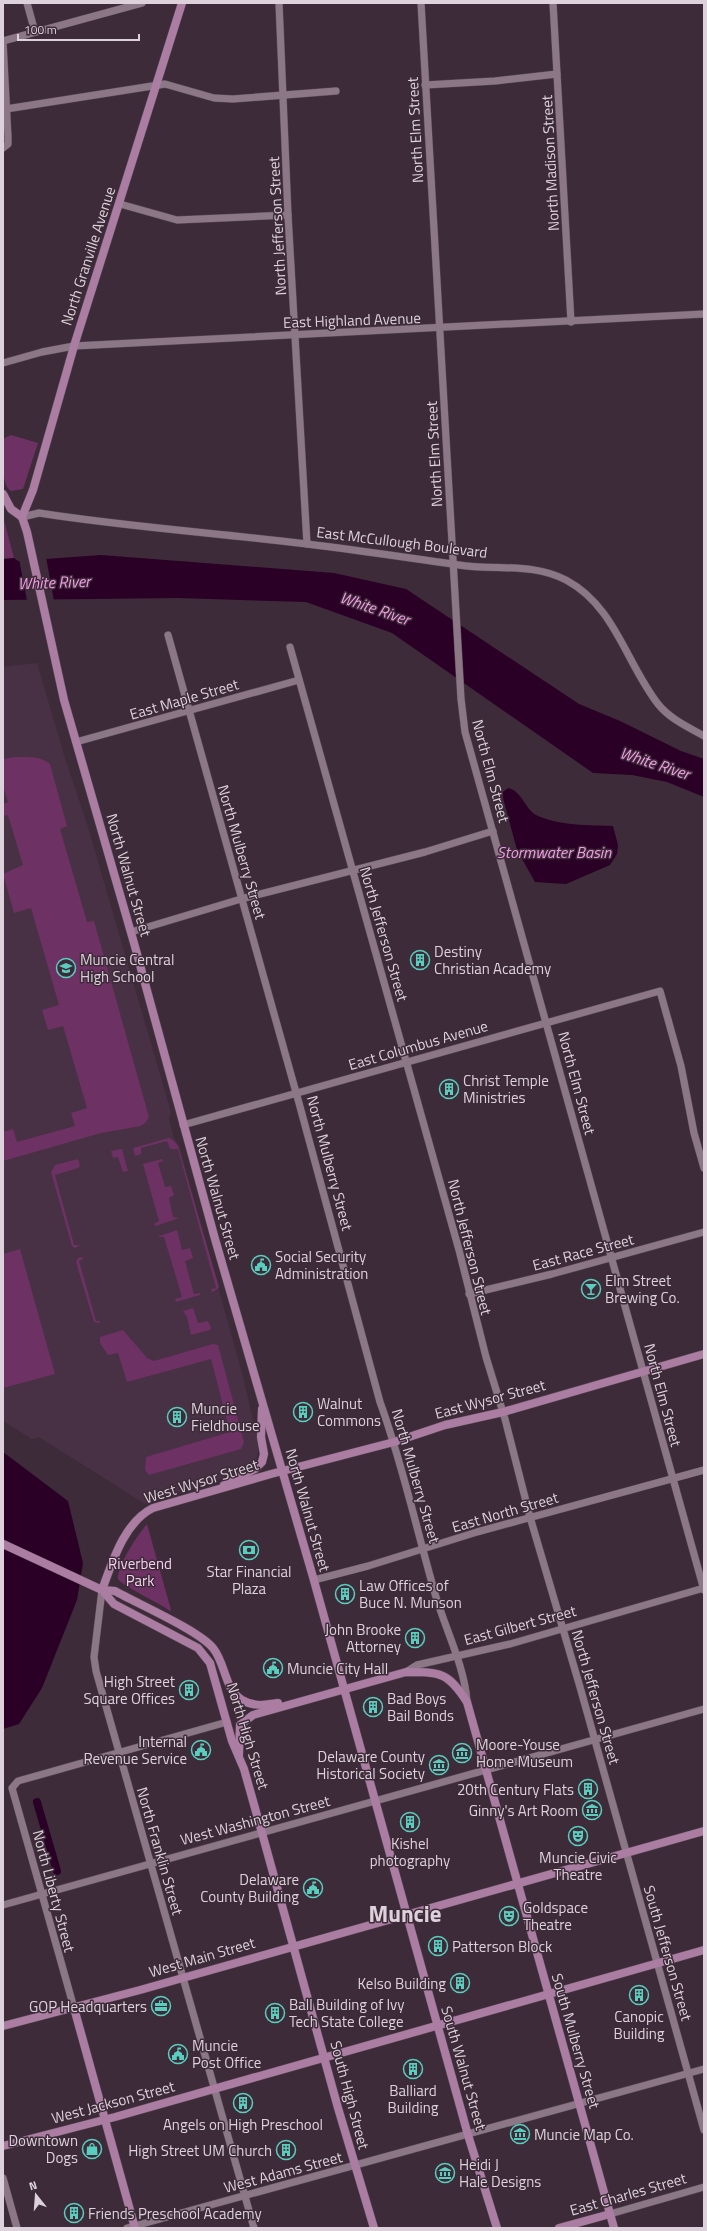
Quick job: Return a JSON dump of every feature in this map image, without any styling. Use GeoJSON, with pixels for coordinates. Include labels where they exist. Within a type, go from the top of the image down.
{"type":"FeatureCollection","features":[{"type":"Feature","properties":{"kind":"main road","name":"North Granville Avenue"},"geometry":{"type":"LineString","coordinates":[[22,517],[33,490],[74,346],[120,204],[182,3]]}},
{"type":"Feature","properties":{"kind":"main road","name":"North Walnut Street"},"geometry":{"type":"LineString","coordinates":[[3,494],[11,509],[22,517],[27,532],[47,629],[76,742],[131,932],[183,1125],[314,1580],[407,1914]]}},
{"type":"Feature","properties":{"kind":"main road","name":"East Wysor Street"},"geometry":{"type":"LineString","coordinates":[[282,1471],[394,1442],[445,1425],[503,1412],[704,1354]]}},
{"type":"Feature","properties":{"kind":"main road"},"geometry":{"type":"LineString","coordinates":[[213,1491],[255,1469],[262,1462],[264,1454],[261,1437],[263,1402]]}},
{"type":"Feature","properties":{"kind":"main road","name":"West Wysor Street"},"geometry":{"type":"LineString","coordinates":[[102,1590],[109,1570],[123,1541],[140,1516],[153,1508],[282,1471]]}},
{"type":"Feature","properties":{"kind":"main road","name":"North High Street"},"geometry":{"type":"LineString","coordinates":[[3,1544],[102,1590],[115,1591],[207,1642],[220,1659],[232,1691],[242,1700],[258,1706],[300,1701]]}},
{"type":"Feature","properties":{"kind":"main road","name":"North High Street"},"geometry":{"type":"LineString","coordinates":[[102,1590],[114,1604],[188,1642],[205,1655],[214,1672],[232,1741],[239,1754],[294,1946]]}},
{"type":"Feature","properties":{"kind":"main road"},"geometry":{"type":"LineString","coordinates":[[406,1672],[429,1672],[445,1676],[455,1684],[467,1702]]}},
{"type":"Feature","properties":{"kind":"main road","name":"East Gilbert Street"},"geometry":{"type":"LineString","coordinates":[[300,1701],[406,1672]]}},
{"type":"Feature","properties":{"kind":"main road"},"geometry":{"type":"LineString","coordinates":[[239,1754],[238,1730],[246,1719],[300,1701]]}},
{"type":"Feature","properties":{"kind":"main road","name":"North Mulberry Street"},"geometry":{"type":"LineString","coordinates":[[467,1702],[518,1884]]}},
{"type":"Feature","properties":{"kind":"main road","name":"West Main Street"},"geometry":{"type":"LineString","coordinates":[[3,2026],[182,1978],[704,1831]]}},
{"type":"Feature","properties":{"kind":"main road","name":"South Mulberry Street"},"geometry":{"type":"LineString","coordinates":[[518,1884],[614,2228]]}},
{"type":"Feature","properties":{"kind":"main road","name":"South Walnut Street"},"geometry":{"type":"LineString","coordinates":[[407,1914],[468,2135],[497,2228]]}},
{"type":"Feature","properties":{"kind":"main road","name":"South High Street"},"geometry":{"type":"LineString","coordinates":[[294,1946],[355,2166],[374,2228]]}},
{"type":"Feature","properties":{"kind":"main road","name":"West Jackson Street"},"geometry":{"type":"LineString","coordinates":[[3,2146],[213,2089],[325,2056],[438,2026],[704,1950]]}},
{"type":"Feature","properties":{"kind":"main road"},"geometry":{"type":"LineString","coordinates":[[74,2008],[105,2119],[132,2227]]}},
{"type":"Feature","properties":{"kind":"main road","name":"East Charles Street"},"geometry":{"type":"LineString","coordinates":[[559,2228],[610,2214]]}},
{"type":"Feature","properties":{"kind":"street"},"geometry":{"type":"LineString","coordinates":[[27,3],[35,32]]}},
{"type":"Feature","properties":{"kind":"street"},"geometry":{"type":"LineString","coordinates":[[5,147],[8,137],[3,41],[142,3]]}},
{"type":"Feature","properties":{"kind":"street","name":"North Jefferson Street"},"geometry":{"type":"LineString","coordinates":[[279,3],[288,215],[307,544]]}},
{"type":"Feature","properties":{"kind":"street","name":"North Elm Street"},"geometry":{"type":"LineString","coordinates":[[421,3],[461,699],[469,749],[547,1023],[672,1479],[704,1589]]}},
{"type":"Feature","properties":{"kind":"street","name":"North Madison Street"},"geometry":{"type":"LineString","coordinates":[[553,3],[571,322]]}},
{"type":"Feature","properties":{"kind":"street"},"geometry":{"type":"LineString","coordinates":[[425,85],[495,81],[557,74]]}},
{"type":"Feature","properties":{"kind":"street"},"geometry":{"type":"LineString","coordinates":[[6,109],[165,84],[214,98],[233,99],[336,90]]}},
{"type":"Feature","properties":{"kind":"street"},"geometry":{"type":"LineString","coordinates":[[120,204],[178,220],[288,215]]}},
{"type":"Feature","properties":{"kind":"street","name":"East Highland Avenue"},"geometry":{"type":"LineString","coordinates":[[3,363],[42,352],[74,346],[439,329],[704,314]]}},
{"type":"Feature","properties":{"kind":"street","name":"East McCullough Boulevard"},"geometry":{"type":"LineString","coordinates":[[22,517],[39,514],[196,533],[307,544],[453,564],[536,569],[555,575],[580,588],[593,600],[611,622],[659,705],[677,721],[704,736]]}},
{"type":"Feature","properties":{"kind":"street","name":"North Mulberry Street"},"geometry":{"type":"LineString","coordinates":[[168,635],[240,899],[296,1093],[378,1394],[394,1442],[423,1550],[466,1692],[467,1702]]}},
{"type":"Feature","properties":{"kind":"street","name":"North Jefferson Street"},"geometry":{"type":"LineString","coordinates":[[290,647],[459,1250],[469,1294],[503,1412],[530,1517],[627,1853]]}},
{"type":"Feature","properties":{"kind":"street","name":"East Maple Street"},"geometry":{"type":"LineString","coordinates":[[76,742],[299,680]]}},
{"type":"Feature","properties":{"kind":"street"},"geometry":{"type":"LineString","coordinates":[[131,932],[240,899],[352,869],[425,852],[493,831]]}},
{"type":"Feature","properties":{"kind":"street","name":"East Columbus Avenue"},"geometry":{"type":"LineString","coordinates":[[183,1125],[660,991],[681,1066],[694,1133],[704,1168]]}},
{"type":"Feature","properties":{"kind":"street","name":"East Race Street"},"geometry":{"type":"LineString","coordinates":[[469,1294],[611,1258],[704,1232]]}},
{"type":"Feature","properties":{"kind":"street","name":"East North Street"},"geometry":{"type":"LineString","coordinates":[[314,1580],[423,1550],[530,1517],[704,1470]]}},
{"type":"Feature","properties":{"kind":"street","name":"East Gilbert Street"},"geometry":{"type":"LineString","coordinates":[[406,1672],[417,1665],[455,1655],[510,1644],[704,1589]]}},
{"type":"Feature","properties":{"kind":"street","name":"North Franklin Street"},"geometry":{"type":"LineString","coordinates":[[102,1590],[94,1663],[213,2089],[254,2228]]}},
{"type":"Feature","properties":{"kind":"street","name":"West Washington Street"},"geometry":{"type":"LineString","coordinates":[[3,1905],[150,1862],[262,1833],[704,1708]]}},
{"type":"Feature","properties":{"kind":"street"},"geometry":{"type":"LineString","coordinates":[[119,1752],[227,1722]]}},
{"type":"Feature","properties":{"kind":"street","name":"North Liberty Street"},"geometry":{"type":"LineString","coordinates":[[74,2008],[12,1788],[16,1782],[119,1752]]}},
{"type":"Feature","properties":{"kind":"street","name":"South Jefferson Street"},"geometry":{"type":"LineString","coordinates":[[627,1853],[704,2130]]}},
{"type":"Feature","properties":{"kind":"street","name":"West Adams Street"},"geometry":{"type":"LineString","coordinates":[[132,2227],[704,2069]]}},
{"type":"Feature","properties":{"kind":"street"},"geometry":{"type":"LineString","coordinates":[[3,2178],[18,2228]]}},
{"type":"Feature","properties":{"kind":"street","name":"East Charles Street"},"geometry":{"type":"LineString","coordinates":[[610,2214],[704,2188]]}},
{"type":"Feature","properties":{"kind":"shaded area","name":"Muncie Central High School"},"geometry":{"type":"Polygon","coordinates":[[[37,663],[64,755],[87,824],[171,1112],[169,1119],[174,1139],[179,1145],[243,1377],[259,1446],[256,1460],[247,1468],[226,1475],[212,1483],[145,1504],[39,1437],[32,1439],[3,1421],[3,667],[37,663]]]}},
{"type":"Feature","properties":{"kind":"green space"},"geometry":{"type":"Polygon","coordinates":[[[11,435],[38,443],[23,489],[11,491],[7,488],[5,482],[3,439],[11,435]]]}},
{"type":"Feature","properties":{"kind":"green space"},"geometry":{"type":"Polygon","coordinates":[[[3,518],[4,520],[14,558],[3,559],[3,518]]]}},
{"type":"Feature","properties":{"kind":"green space"},"geometry":{"type":"Polygon","coordinates":[[[15,757],[38,758],[50,764],[67,826],[60,829],[87,922],[94,921],[149,1117],[141,1126],[101,1133],[3,1161],[3,1132],[13,1129],[17,1142],[75,1126],[71,1113],[87,1108],[63,1026],[48,1030],[42,1010],[59,1005],[31,908],[14,913],[3,874],[23,865],[8,815],[3,816],[3,804],[8,802],[3,786],[3,759],[15,757]]]}},
{"type":"Feature","properties":{"kind":"green space"},"geometry":{"type":"Polygon","coordinates":[[[169,1138],[178,1146],[219,1287],[212,1292],[211,1289],[216,1288],[178,1149],[170,1149],[167,1141],[141,1148],[141,1154],[135,1156],[133,1148],[169,1138]]]}},
{"type":"Feature","properties":{"kind":"green space"},"geometry":{"type":"Polygon","coordinates":[[[122,1149],[128,1171],[123,1172],[118,1157],[113,1158],[111,1151],[122,1149]]]}},
{"type":"Feature","properties":{"kind":"green space"},"geometry":{"type":"Polygon","coordinates":[[[78,1159],[80,1166],[78,1168],[55,1175],[74,1245],[80,1245],[75,1248],[72,1246],[51,1172],[55,1165],[78,1159]]]}},
{"type":"Feature","properties":{"kind":"green space"},"geometry":{"type":"Polygon","coordinates":[[[162,1159],[163,1161],[158,1163],[165,1187],[171,1186],[174,1195],[169,1198],[173,1217],[179,1218],[156,1226],[154,1224],[159,1221],[143,1164],[162,1159]]]}},
{"type":"Feature","properties":{"kind":"green space"},"geometry":{"type":"Polygon","coordinates":[[[177,1230],[182,1250],[190,1248],[193,1258],[185,1261],[194,1294],[200,1293],[200,1295],[176,1302],[175,1299],[182,1297],[164,1237],[157,1237],[177,1230]]]}},
{"type":"Feature","properties":{"kind":"green space"},"geometry":{"type":"Polygon","coordinates":[[[20,1249],[55,1374],[3,1388],[3,1254],[20,1249]]]}},
{"type":"Feature","properties":{"kind":"green space"},"geometry":{"type":"Polygon","coordinates":[[[82,1257],[83,1259],[79,1261],[96,1321],[100,1321],[100,1323],[94,1322],[76,1262],[78,1258],[82,1257]]]}},
{"type":"Feature","properties":{"kind":"green space"},"geometry":{"type":"Polygon","coordinates":[[[193,1308],[198,1323],[208,1321],[211,1328],[210,1330],[191,1335],[187,1317],[183,1311],[193,1308]]]}},
{"type":"Feature","properties":{"kind":"green space"},"geometry":{"type":"Polygon","coordinates":[[[123,1330],[147,1358],[154,1361],[213,1344],[218,1345],[244,1442],[241,1449],[149,1475],[145,1470],[146,1457],[230,1432],[211,1359],[127,1382],[118,1353],[108,1355],[100,1343],[100,1337],[123,1330]]]}},
{"type":"Feature","properties":{"kind":"green space","name":"Riverbend Park"},"geometry":{"type":"Polygon","coordinates":[[[147,1524],[171,1610],[170,1611],[126,1586],[118,1579],[124,1559],[147,1524]]]}},
{"type":"Feature","properties":{"kind":"water","name":"White River"},"geometry":{"type":"Polygon","coordinates":[[[101,555],[334,573],[406,589],[579,704],[620,721],[681,751],[704,759],[704,797],[667,782],[632,775],[593,773],[392,633],[306,602],[178,598],[3,600],[3,559],[14,558],[18,561],[101,555]]]}},
{"type":"Feature","properties":{"kind":"water","name":"Stormwater Basin"},"geometry":{"type":"Polygon","coordinates":[[[508,788],[520,796],[532,812],[545,819],[564,823],[613,826],[618,845],[617,854],[610,865],[566,884],[535,882],[517,850],[503,798],[503,792],[508,788]]]}},
{"type":"Feature","properties":{"kind":"water"},"geometry":{"type":"Polygon","coordinates":[[[3,1452],[68,1501],[83,1563],[77,1600],[42,1688],[19,1724],[3,1729],[3,1452]]]}},
{"type":"Feature","properties":{"kind":"pier"},"geometry":{"type":"Polygon","coordinates":[[[46,557],[54,601],[27,601],[19,559],[46,557]]]}},
{"type":"Feature","properties":{"kind":"waterway"},"geometry":{"type":"LineString","coordinates":[[37,1802],[57,1871]]}},
{"type":"Feature","properties":{"kind":"place","name":"Destiny Christian Academy"},"geometry":{"type":"Point","coordinates":[420,960]}},
{"type":"Feature","properties":{"kind":"place","name":"Muncie Central High School"},"geometry":{"type":"Point","coordinates":[66,968]}},
{"type":"Feature","properties":{"kind":"place","name":"Christ Temple Ministries"},"geometry":{"type":"Point","coordinates":[449,1089]}},
{"type":"Feature","properties":{"kind":"place","name":"Social Security Administration"},"geometry":{"type":"Point","coordinates":[261,1265]}},
{"type":"Feature","properties":{"kind":"place","name":"Elm Street Brewing Co."},"geometry":{"type":"Point","coordinates":[591,1289]}},
{"type":"Feature","properties":{"kind":"place","name":"Walnut Commons"},"geometry":{"type":"Point","coordinates":[303,1412]}},
{"type":"Feature","properties":{"kind":"place","name":"Muncie Fieldhouse"},"geometry":{"type":"Point","coordinates":[177,1417]}},
{"type":"Feature","properties":{"kind":"place","name":"Star Financial Plaza"},"geometry":{"type":"Point","coordinates":[249,1550]}},
{"type":"Feature","properties":{"kind":"place","name":"Law Offices of Buce N. Munson"},"geometry":{"type":"Point","coordinates":[345,1594]}},
{"type":"Feature","properties":{"kind":"place","name":"John Brooke Attorney"},"geometry":{"type":"Point","coordinates":[415,1638]}},
{"type":"Feature","properties":{"kind":"place","name":"Muncie City Hall"},"geometry":{"type":"Point","coordinates":[273,1668]}},
{"type":"Feature","properties":{"kind":"place","name":"High Street Square Offices"},"geometry":{"type":"Point","coordinates":[189,1690]}},
{"type":"Feature","properties":{"kind":"place","name":"Bad Boys Bail Bonds"},"geometry":{"type":"Point","coordinates":[373,1707]}},
{"type":"Feature","properties":{"kind":"place","name":"Internal Revenue Service"},"geometry":{"type":"Point","coordinates":[201,1750]}},
{"type":"Feature","properties":{"kind":"place","name":"Moore-Youse Home Museum"},"geometry":{"type":"Point","coordinates":[462,1753]}},
{"type":"Feature","properties":{"kind":"place","name":"Delaware County Historical Society"},"geometry":{"type":"Point","coordinates":[439,1765]}},
{"type":"Feature","properties":{"kind":"place","name":"20th Century Flats"},"geometry":{"type":"Point","coordinates":[588,1789]}},
{"type":"Feature","properties":{"kind":"place","name":"Ginny's Art Room"},"geometry":{"type":"Point","coordinates":[592,1810]}},
{"type":"Feature","properties":{"kind":"place","name":"Kishel photography"},"geometry":{"type":"Point","coordinates":[410,1822]}},
{"type":"Feature","properties":{"kind":"place","name":"Muncie Civic Theatre"},"geometry":{"type":"Point","coordinates":[578,1836]}},
{"type":"Feature","properties":{"kind":"place","name":"Delaware County Building"},"geometry":{"type":"Point","coordinates":[313,1888]}},
{"type":"Feature","properties":{"kind":"place","name":"Goldspace Theatre"},"geometry":{"type":"Point","coordinates":[509,1916]}},
{"type":"Feature","properties":{"kind":"place","name":"Patterson Block"},"geometry":{"type":"Point","coordinates":[438,1946]}},
{"type":"Feature","properties":{"kind":"place","name":"Kelso Building"},"geometry":{"type":"Point","coordinates":[460,1983]}},
{"type":"Feature","properties":{"kind":"place","name":"Canopic Building"},"geometry":{"type":"Point","coordinates":[639,1995]}},
{"type":"Feature","properties":{"kind":"place","name":"GOP Headquarters"},"geometry":{"type":"Point","coordinates":[161,2006]}},
{"type":"Feature","properties":{"kind":"place","name":"Ball Building of Ivy Tech State College"},"geometry":{"type":"Point","coordinates":[275,2013]}},
{"type":"Feature","properties":{"kind":"place","name":"Muncie Post Office"},"geometry":{"type":"Point","coordinates":[178,2054]}},
{"type":"Feature","properties":{"kind":"place","name":"Balliard Building"},"geometry":{"type":"Point","coordinates":[413,2069]}},
{"type":"Feature","properties":{"kind":"place","name":"Angels on High Preschool"},"geometry":{"type":"Point","coordinates":[243,2103]}},
{"type":"Feature","properties":{"kind":"place","name":"Muncie Map Co."},"geometry":{"type":"Point","coordinates":[520,2134]}},
{"type":"Feature","properties":{"kind":"place","name":"Downtown Dogs"},"geometry":{"type":"Point","coordinates":[92,2149]}},
{"type":"Feature","properties":{"kind":"place","name":"High Street UM Church"},"geometry":{"type":"Point","coordinates":[286,2150]}},
{"type":"Feature","properties":{"kind":"place","name":"Heidi J Hale Designs"},"geometry":{"type":"Point","coordinates":[445,2173]}},
{"type":"Feature","properties":{"kind":"place","name":"Friends Preschool Academy"},"geometry":{"type":"Point","coordinates":[74,2213]}},
{"type":"Feature","properties":{"kind":"district","name":"Muncie"},"geometry":{"type":"Point","coordinates":[405,1913]}}]}
